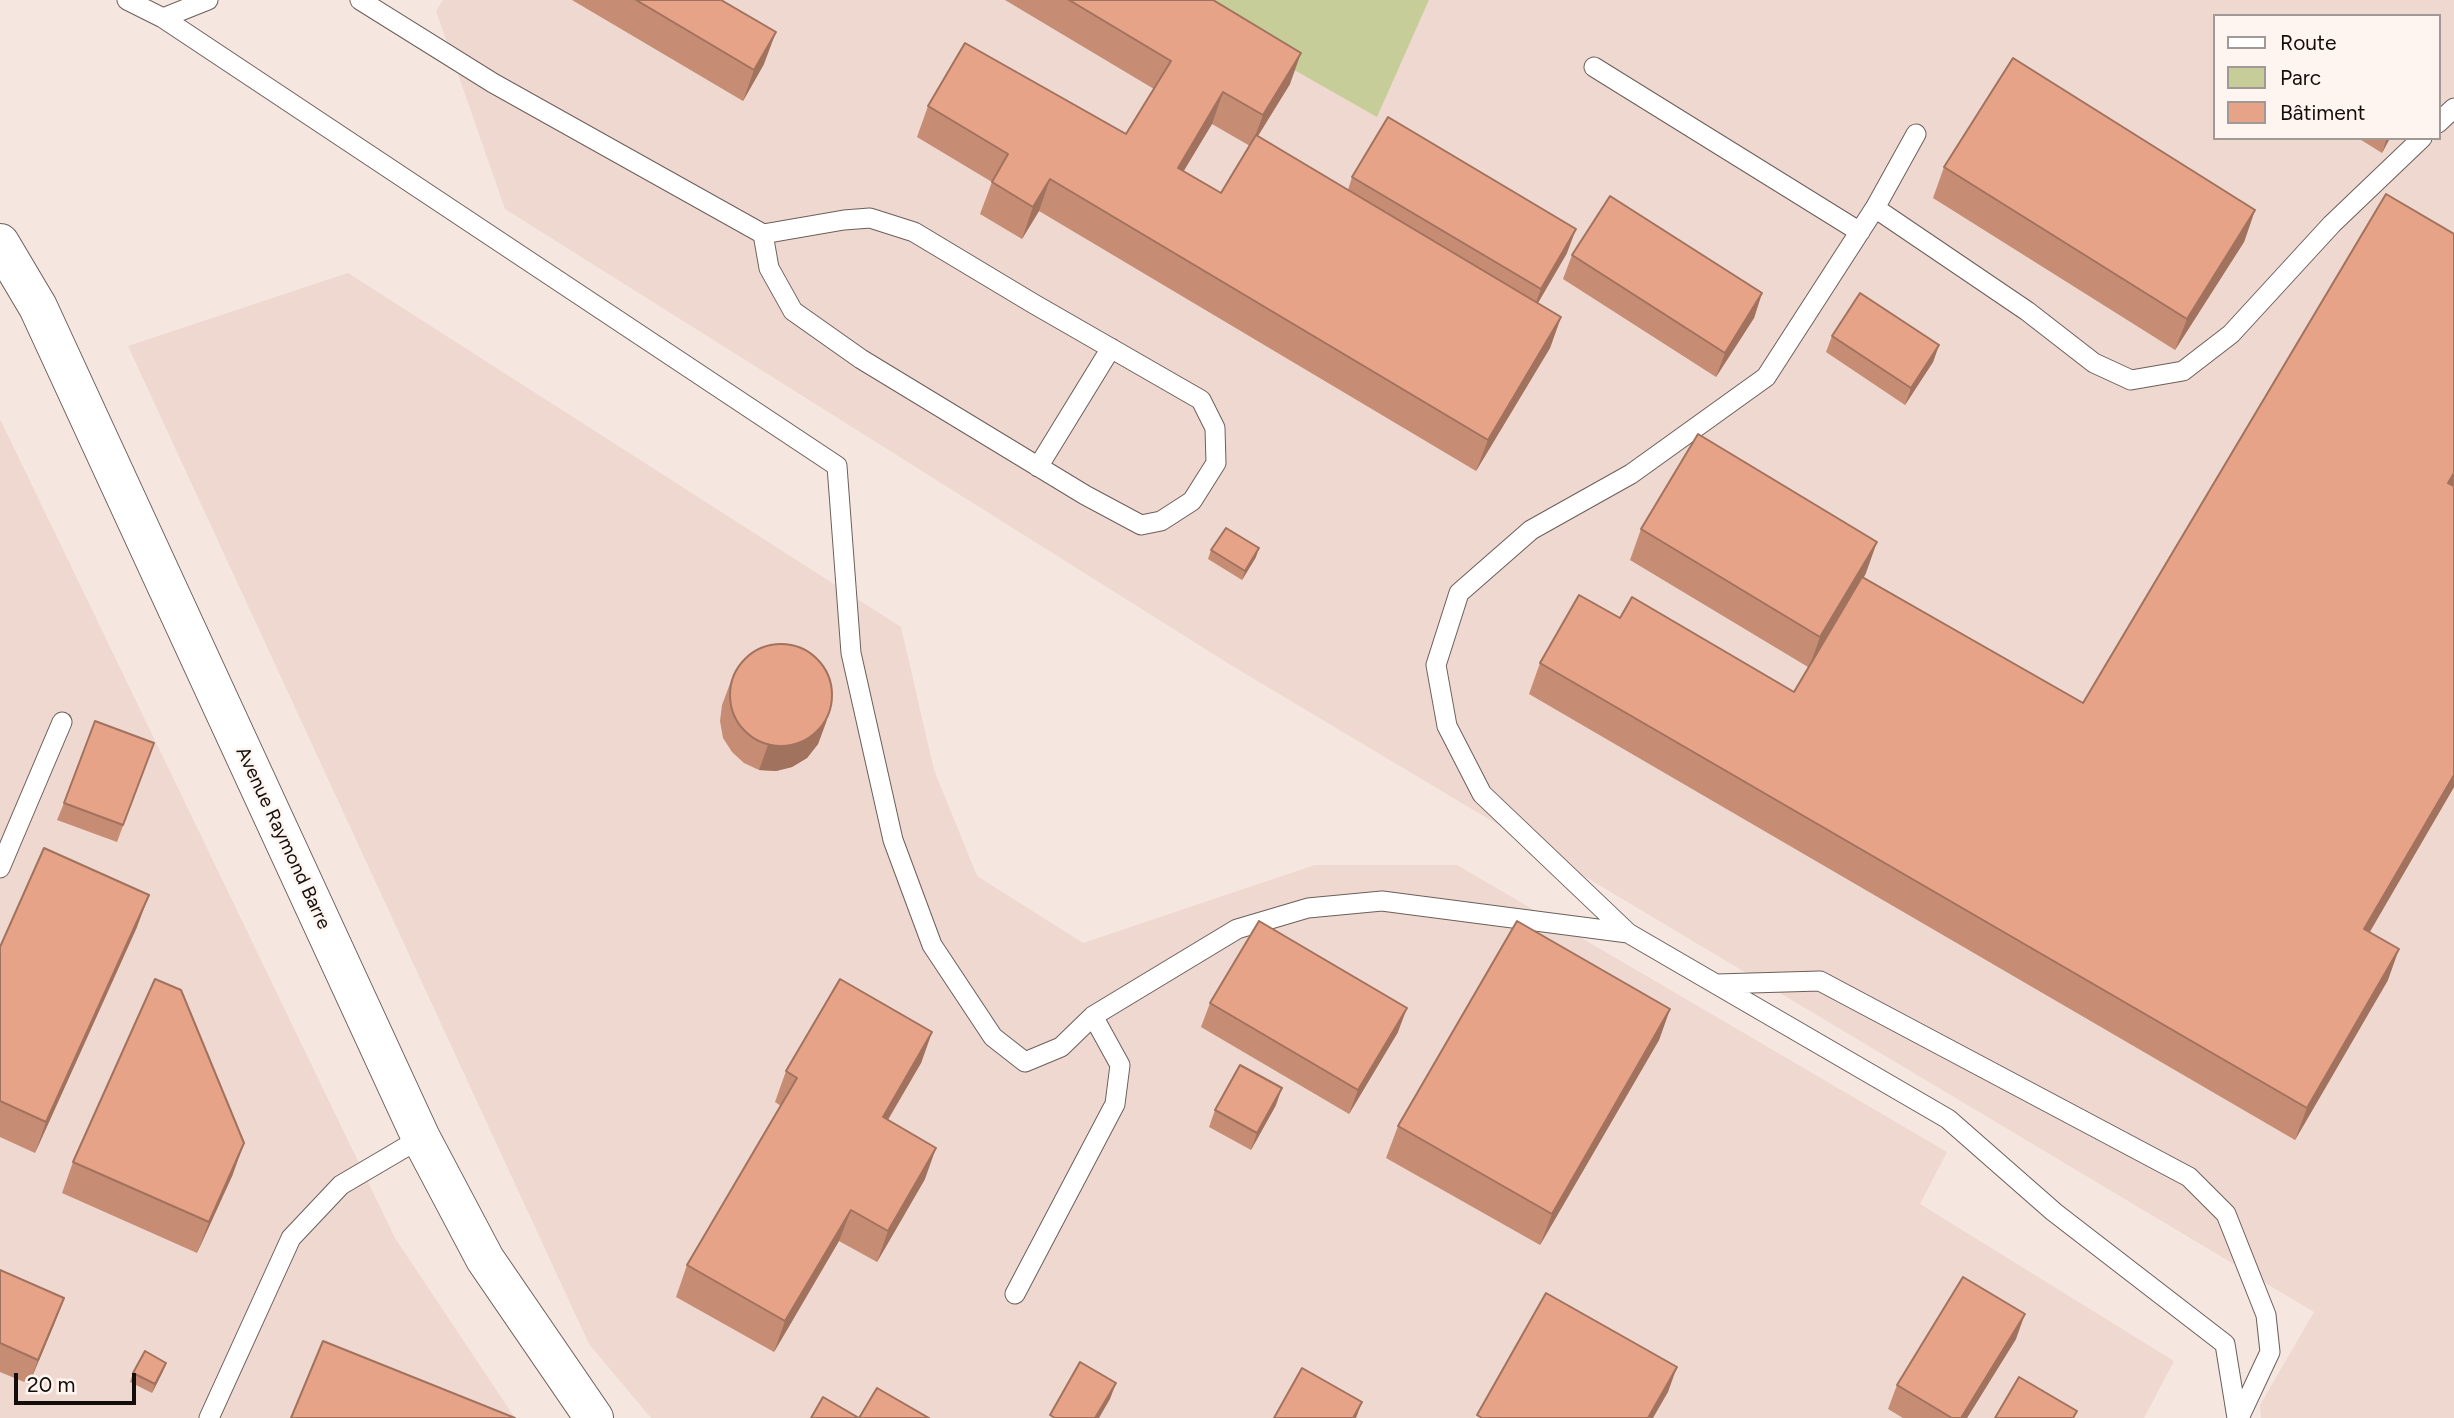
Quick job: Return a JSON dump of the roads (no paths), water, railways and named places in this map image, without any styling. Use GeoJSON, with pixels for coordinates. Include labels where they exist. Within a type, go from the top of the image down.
{"type":"FeatureCollection","features":[{"type":"Feature","properties":{"kind":"main road","name":"Avenue Raymond Barre"},"geometry":{"type":"LineString","coordinates":[[0,243],[38,307],[421,1138],[485,1259],[594,1418]]}},
{"type":"Feature","properties":{"kind":"lane"},"geometry":{"type":"LineString","coordinates":[[127,0],[163,18],[836,466],[851,653],[893,840],[932,945],[993,1037],[1025,1062],[1061,1047],[1093,1016],[1237,929],[1308,908],[1382,901],[1628,933]]}},
{"type":"Feature","properties":{"kind":"lane"},"geometry":{"type":"LineString","coordinates":[[163,18],[208,0]]}},
{"type":"Feature","properties":{"kind":"lane"},"geometry":{"type":"LineString","coordinates":[[360,0],[494,83],[763,234],[870,218],[914,232],[1201,400],[1215,428],[1216,463],[1192,501],[1161,521],[1141,525],[1038,467],[861,359],[793,311],[769,268],[763,234]]}},
{"type":"Feature","properties":{"kind":"lane"},"geometry":{"type":"LineString","coordinates":[[1594,67],[1860,232]]}},
{"type":"Feature","properties":{"kind":"lane"},"geometry":{"type":"LineString","coordinates":[[2440,121],[2454,108]]}},
{"type":"Feature","properties":{"kind":"lane"},"geometry":{"type":"LineString","coordinates":[[1916,134],[1875,208],[1766,377],[1631,474],[1531,530],[1459,593],[1436,665],[1447,726],[1482,794],[1628,933],[1948,1119],[2054,1212],[2225,1344],[2238,1418]]}},
{"type":"Feature","properties":{"kind":"lane"},"geometry":{"type":"LineString","coordinates":[[1875,208],[2027,311],[2094,363],[2131,380],[2183,371],[2231,334],[2332,224],[2420,140]]}},
{"type":"Feature","properties":{"kind":"lane"},"geometry":{"type":"LineString","coordinates":[[1038,467],[1111,348]]}},
{"type":"Feature","properties":{"kind":"lane"},"geometry":{"type":"LineString","coordinates":[[0,869],[62,722]]}},
{"type":"Feature","properties":{"kind":"lane"},"geometry":{"type":"LineString","coordinates":[[1717,984],[1820,981],[2189,1177],[2226,1214],[2266,1315],[2270,1352],[2238,1418]]}},
{"type":"Feature","properties":{"kind":"lane"},"geometry":{"type":"LineString","coordinates":[[1014,1294],[1115,1104],[1120,1065],[1093,1016]]}},
{"type":"Feature","properties":{"kind":"lane"},"geometry":{"type":"LineString","coordinates":[[209,1418],[291,1238],[341,1185],[421,1138]]}}]}
